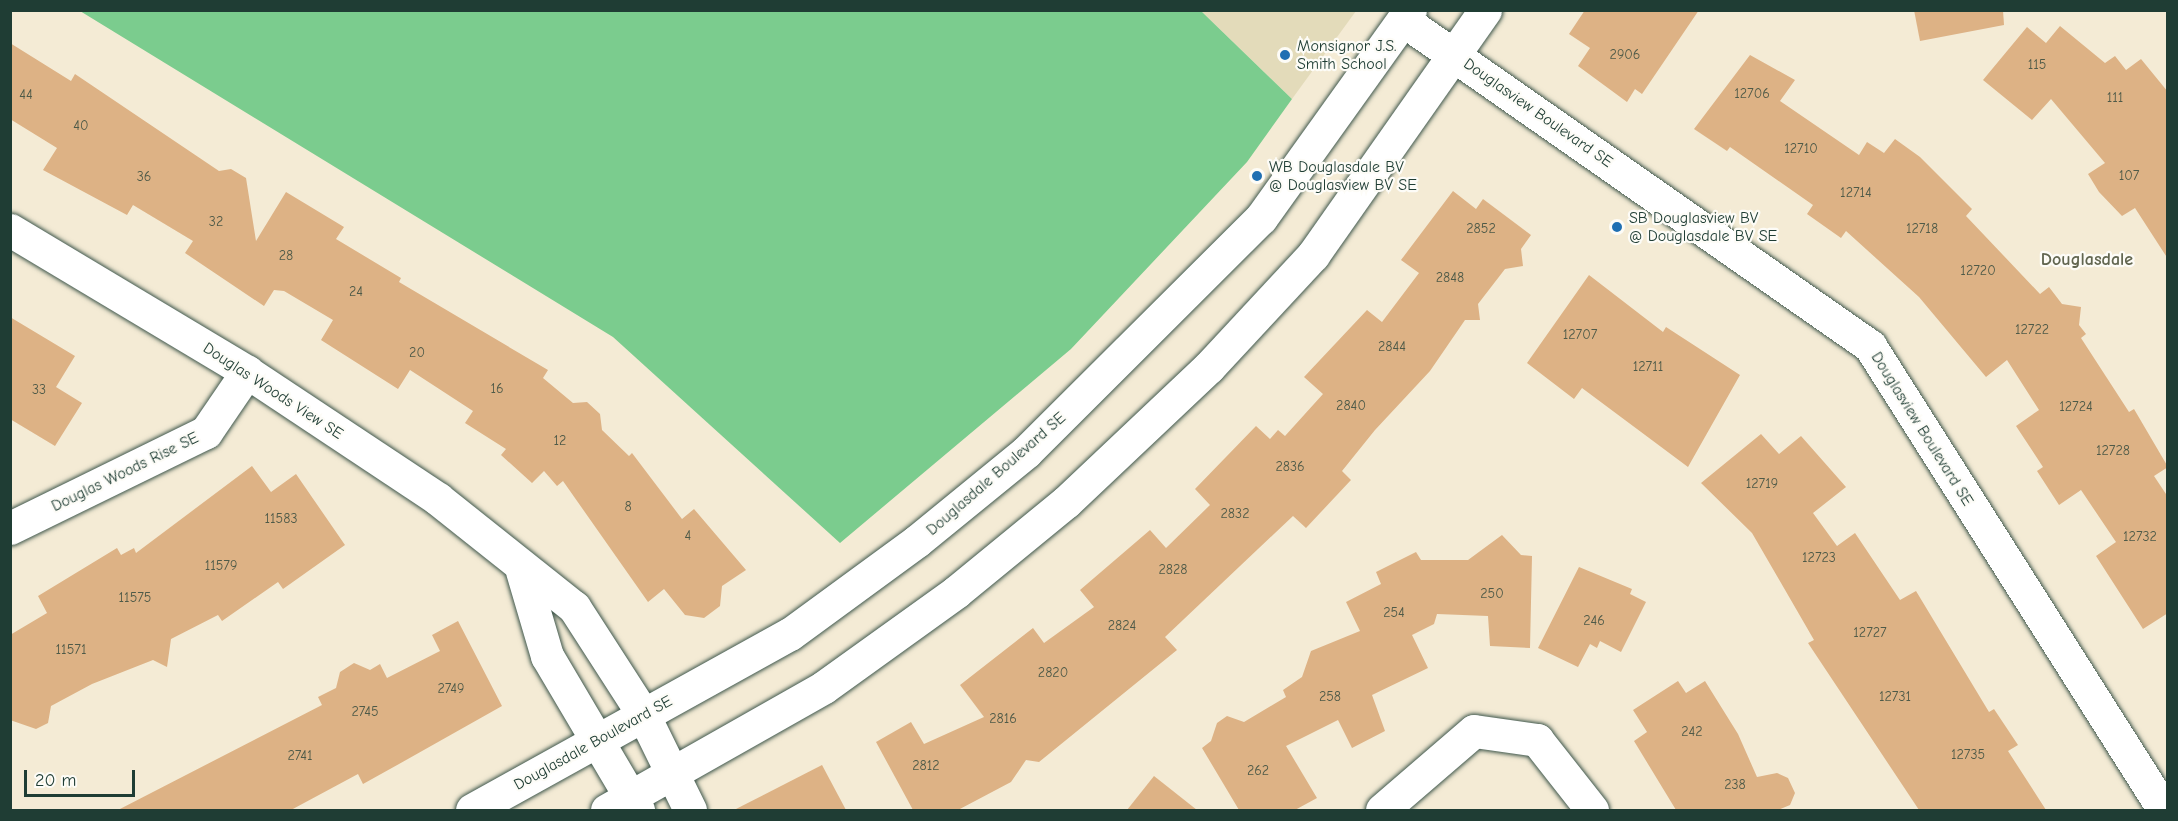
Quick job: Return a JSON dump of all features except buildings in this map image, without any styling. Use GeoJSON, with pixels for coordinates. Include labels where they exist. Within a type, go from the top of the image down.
{"type":"FeatureCollection","features":[{"type":"Feature","properties":{"kind":"street"},"geometry":{"type":"LineString","coordinates":[[522,571],[547,656],[599,740],[625,806],[671,772],[824,687],[956,592],[1066,502],[1209,367],[1313,255],[1485,10]]}},
{"type":"Feature","properties":{"kind":"street","name":"Douglasview Boulevard SE"},"geometry":{"type":"LineString","coordinates":[[1406,15],[1454,54],[1870,346],[2163,810]]}},
{"type":"Feature","properties":{"kind":"street","name":"Douglasdale Boulevard SE"},"geometry":{"type":"LineString","coordinates":[[472,810],[790,634],[917,542],[1026,452],[1261,218],[1406,15]]}},
{"type":"Feature","properties":{"kind":"street","name":"Douglas Woods View SE"},"geometry":{"type":"LineString","coordinates":[[10,230],[247,372],[438,499],[522,571],[574,607],[643,714],[690,810]]}},
{"type":"Feature","properties":{"kind":"street","name":"Douglas Woods Rise SE"},"geometry":{"type":"LineString","coordinates":[[10,528],[206,432],[247,372]]}},
{"type":"Feature","properties":{"kind":"street"},"geometry":{"type":"LineString","coordinates":[[1382,810],[1474,731],[1537,740],[1592,810]]}},
{"type":"Feature","properties":{"kind":"shaded area","name":"Monsignor J.S. Smith School"},"geometry":{"type":"Polygon","coordinates":[[[1201,11],[1356,11],[1292,99],[1201,11]]]}},
{"type":"Feature","properties":{"kind":"green space"},"geometry":{"type":"Polygon","coordinates":[[[80,11],[1201,11],[1292,99],[1247,162],[1071,349],[840,543],[613,337],[80,11]]]}},
{"type":"Feature","properties":{"kind":"place","name":"Monsignor J.S. Smith School"},"geometry":{"type":"Point","coordinates":[1285,55]}},
{"type":"Feature","properties":{"kind":"place","name":"WB Douglasdale BV @ Douglasview BV SE"},"geometry":{"type":"Point","coordinates":[1257,176]}},
{"type":"Feature","properties":{"kind":"place","name":"SB Douglasview BV @ Douglasdale BV SE"},"geometry":{"type":"Point","coordinates":[1617,227]}},
{"type":"Feature","properties":{"kind":"district","name":"Douglasdale"},"geometry":{"type":"Point","coordinates":[2087,260]}}]}
